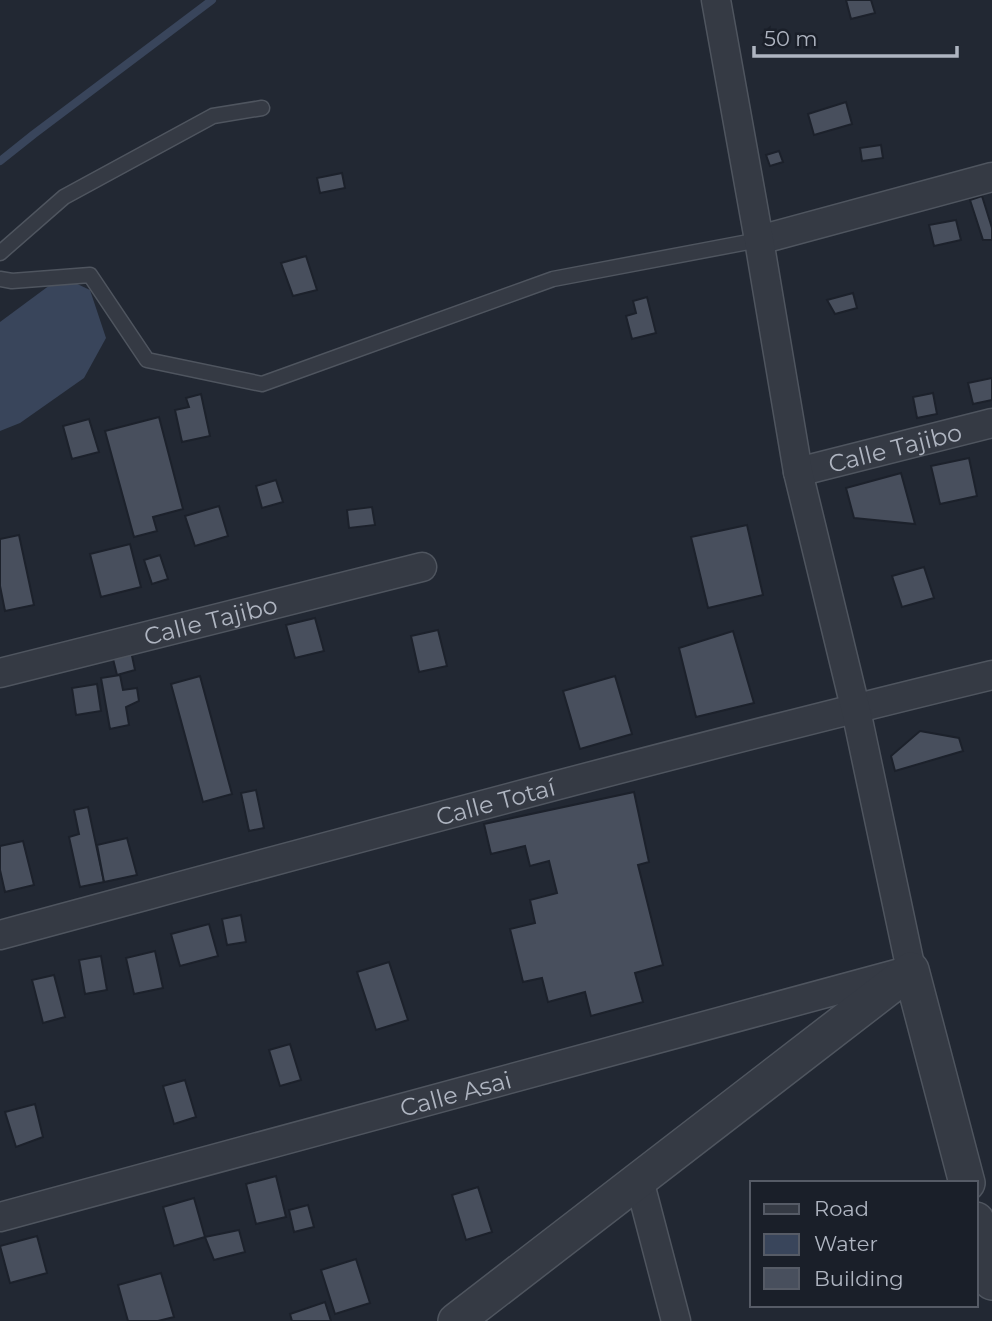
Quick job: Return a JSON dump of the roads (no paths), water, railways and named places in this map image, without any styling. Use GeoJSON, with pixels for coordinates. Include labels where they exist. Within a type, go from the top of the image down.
{"type":"FeatureCollection","features":[{"type":"Feature","properties":{"kind":"street"},"geometry":{"type":"LineString","coordinates":[[716,0],[798,472],[855,708],[911,970],[966,1181]]}},
{"type":"Feature","properties":{"kind":"street"},"geometry":{"type":"LineString","coordinates":[[759,240],[992,177]]}},
{"type":"Feature","properties":{"kind":"street","name":"Calle Tajibo"},"geometry":{"type":"LineString","coordinates":[[798,472],[992,423]]}},
{"type":"Feature","properties":{"kind":"street","name":"Calle Tajibo"},"geometry":{"type":"LineString","coordinates":[[0,673],[422,567]]}},
{"type":"Feature","properties":{"kind":"street","name":"Calle Totaí"},"geometry":{"type":"LineString","coordinates":[[0,935],[442,815],[992,675]]}},
{"type":"Feature","properties":{"kind":"street"},"geometry":{"type":"LineString","coordinates":[[456,1321],[911,970]]}},
{"type":"Feature","properties":{"kind":"street","name":"Calle Asai"},"geometry":{"type":"LineString","coordinates":[[0,1217],[911,970]]}},
{"type":"Feature","properties":{"kind":"street"},"geometry":{"type":"LineString","coordinates":[[639,1180],[676,1321]]}},
{"type":"Feature","properties":{"kind":"street"},"geometry":{"type":"LineString","coordinates":[[978,1228],[992,1282]]}},
{"type":"Feature","properties":{"kind":"lane"},"geometry":{"type":"LineString","coordinates":[[0,253],[64,197],[213,116],[262,108]]}},
{"type":"Feature","properties":{"kind":"lane"},"geometry":{"type":"LineString","coordinates":[[0,279],[12,281],[90,275],[147,360],[262,384],[553,279],[759,240]]}},
{"type":"Feature","properties":{"kind":"water"},"geometry":{"type":"Polygon","coordinates":[[[71,281],[90,290],[106,338],[84,378],[20,423],[0,431],[0,322],[50,285],[71,281]]]}},
{"type":"Feature","properties":{"kind":"waterway"},"geometry":{"type":"LineString","coordinates":[[0,161],[212,0]]}}]}
